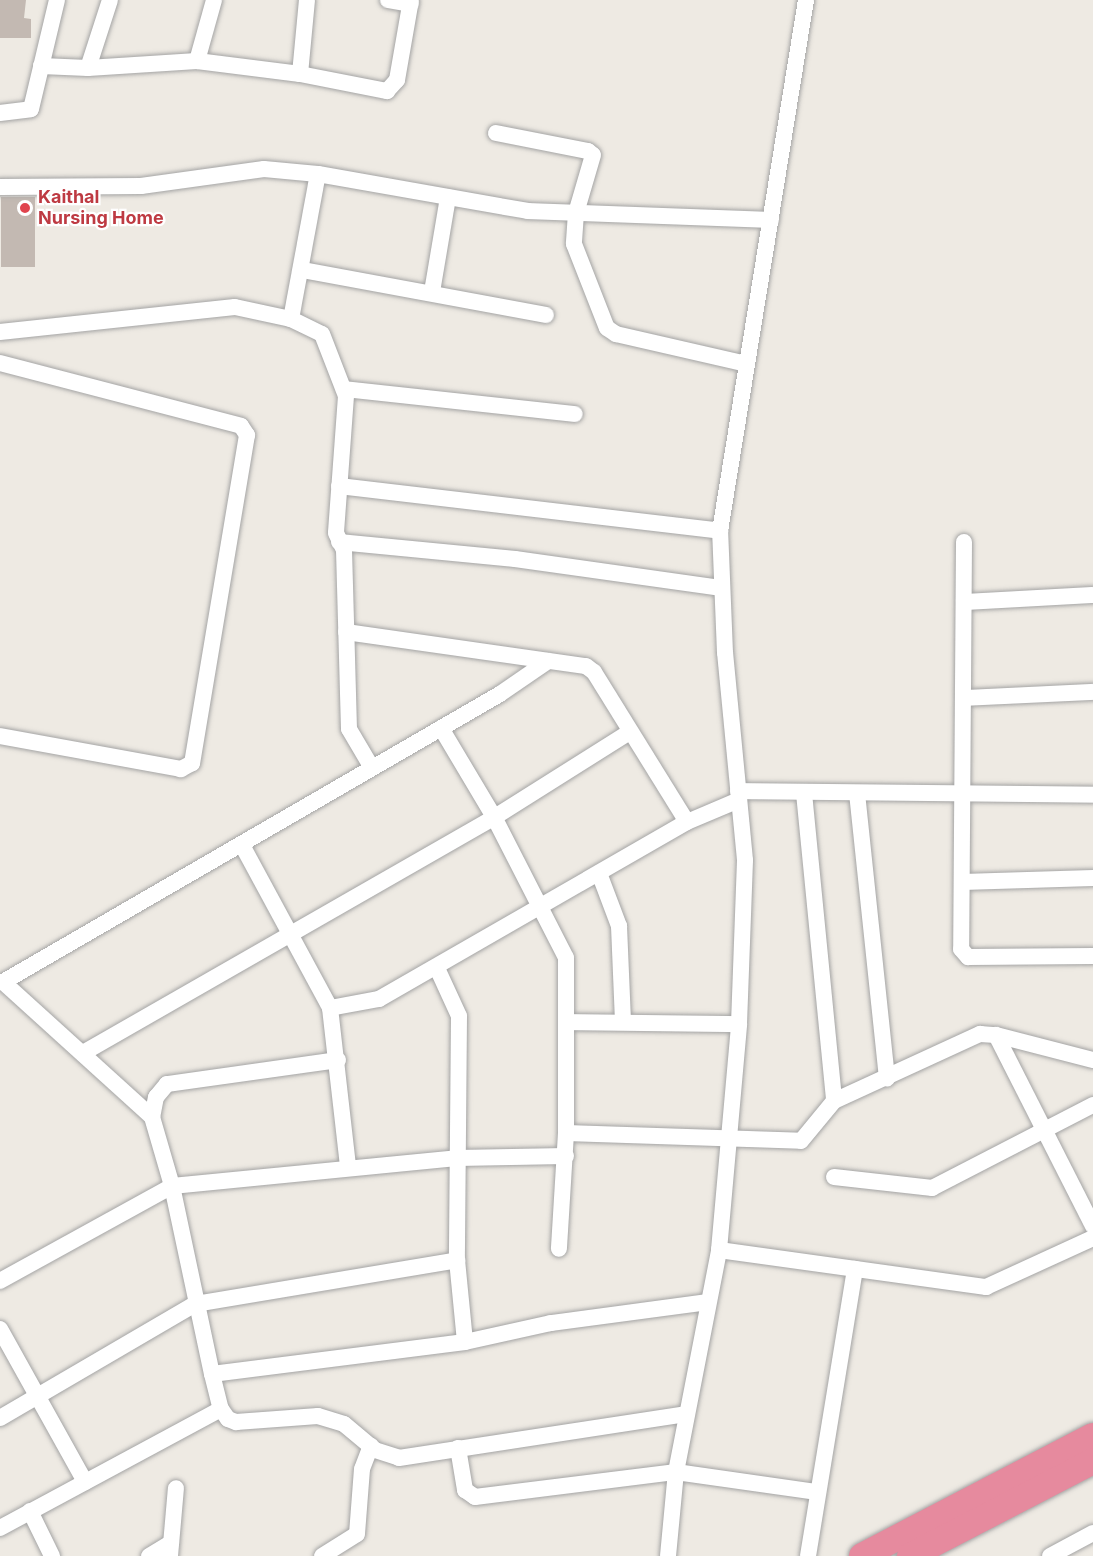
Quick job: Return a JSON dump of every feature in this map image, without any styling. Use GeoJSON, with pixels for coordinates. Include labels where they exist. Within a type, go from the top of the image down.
{"type":"FeatureCollection","features":[{"type":"Feature","properties":{"kind":"highway"},"geometry":{"type":"LineString","coordinates":[[862,1556],[1093,1436]]}},
{"type":"Feature","properties":{"kind":"highway"},"geometry":{"type":"LineString","coordinates":[[910,1556],[1093,1461]]}},
{"type":"Feature","properties":{"kind":"street"},"geometry":{"type":"LineString","coordinates":[[0,114],[31,109],[57,0]]}},
{"type":"Feature","properties":{"kind":"street"},"geometry":{"type":"LineString","coordinates":[[88,68],[110,0]]}},
{"type":"Feature","properties":{"kind":"street"},"geometry":{"type":"LineString","coordinates":[[197,61],[214,0]]}},
{"type":"Feature","properties":{"kind":"street"},"geometry":{"type":"LineString","coordinates":[[300,74],[307,0]]}},
{"type":"Feature","properties":{"kind":"street"},"geometry":{"type":"LineString","coordinates":[[41,66],[88,68],[197,61],[300,74],[379,91],[393,89],[411,2],[388,0]]}},
{"type":"Feature","properties":{"kind":"street"},"geometry":{"type":"LineString","coordinates":[[668,1556],[676,1472],[719,1250],[739,1024],[744,860],[720,531],[806,0]]}},
{"type":"Feature","properties":{"kind":"street"},"geometry":{"type":"LineString","coordinates":[[496,133],[591,152],[593,158],[576,213],[574,244],[607,328],[616,334],[747,364]]}},
{"type":"Feature","properties":{"kind":"street"},"geometry":{"type":"LineString","coordinates":[[0,187],[141,186],[264,169],[318,174],[528,211],[771,220]]}},
{"type":"Feature","properties":{"kind":"street"},"geometry":{"type":"LineString","coordinates":[[291,319],[303,270],[318,174]]}},
{"type":"Feature","properties":{"kind":"street"},"geometry":{"type":"LineString","coordinates":[[432,292],[448,197]]}},
{"type":"Feature","properties":{"kind":"street"},"geometry":{"type":"LineString","coordinates":[[303,270],[432,292],[546,315]]}},
{"type":"Feature","properties":{"kind":"street"},"geometry":{"type":"LineString","coordinates":[[0,332],[235,307],[291,319],[322,334],[344,389],[339,486],[339,542],[344,550],[349,729],[372,768]]}},
{"type":"Feature","properties":{"kind":"street"},"geometry":{"type":"LineString","coordinates":[[0,363],[241,426],[247,435],[192,763],[181,769],[0,735]]}},
{"type":"Feature","properties":{"kind":"street"},"geometry":{"type":"LineString","coordinates":[[344,389],[574,414]]}},
{"type":"Feature","properties":{"kind":"street"},"geometry":{"type":"LineString","coordinates":[[339,486],[720,531]]}},
{"type":"Feature","properties":{"kind":"street"},"geometry":{"type":"LineString","coordinates":[[339,542],[515,559],[723,588]]}},
{"type":"Feature","properties":{"kind":"street"},"geometry":{"type":"LineString","coordinates":[[964,542],[962,794],[964,955],[1093,956]]}},
{"type":"Feature","properties":{"kind":"street"},"geometry":{"type":"LineString","coordinates":[[964,602],[1093,595]]}},
{"type":"Feature","properties":{"kind":"street"},"geometry":{"type":"LineString","coordinates":[[346,632],[586,666],[594,672],[687,822]]}},
{"type":"Feature","properties":{"kind":"street"},"geometry":{"type":"LineString","coordinates":[[152,1118],[3,982],[441,728],[548,661]]}},
{"type":"Feature","properties":{"kind":"street"},"geometry":{"type":"LineString","coordinates":[[964,698],[1093,692]]}},
{"type":"Feature","properties":{"kind":"street"},"geometry":{"type":"LineString","coordinates":[[441,728],[494,817],[566,958],[568,1022],[566,1156],[559,1249]]}},
{"type":"Feature","properties":{"kind":"street"},"geometry":{"type":"LineString","coordinates":[[83,1053],[494,817],[630,732]]}},
{"type":"Feature","properties":{"kind":"street"},"geometry":{"type":"LineString","coordinates":[[804,793],[834,1101]]}},
{"type":"Feature","properties":{"kind":"street"},"geometry":{"type":"LineString","coordinates":[[330,1008],[371,1003],[437,968],[687,822],[738,796],[804,793],[1093,795]]}},
{"type":"Feature","properties":{"kind":"street"},"geometry":{"type":"LineString","coordinates":[[858,793],[887,1078]]}},
{"type":"Feature","properties":{"kind":"street"},"geometry":{"type":"LineString","coordinates":[[242,844],[292,932],[330,1008],[338,1060],[348,1167]]}},
{"type":"Feature","properties":{"kind":"street"},"geometry":{"type":"LineString","coordinates":[[599,873],[618,926],[623,1021]]}},
{"type":"Feature","properties":{"kind":"street"},"geometry":{"type":"LineString","coordinates":[[962,882],[1093,878]]}},
{"type":"Feature","properties":{"kind":"street"},"geometry":{"type":"LineString","coordinates":[[437,968],[459,1016],[457,1260],[465,1342]]}},
{"type":"Feature","properties":{"kind":"street"},"geometry":{"type":"LineString","coordinates":[[568,1022],[739,1024]]}},
{"type":"Feature","properties":{"kind":"street"},"geometry":{"type":"LineString","coordinates":[[996,1035],[1047,1130],[1093,1226]]}},
{"type":"Feature","properties":{"kind":"street"},"geometry":{"type":"LineString","coordinates":[[566,1133],[727,1141],[806,1139],[834,1101],[973,1037],[996,1035],[1093,1060]]}},
{"type":"Feature","properties":{"kind":"street"},"geometry":{"type":"LineString","coordinates":[[338,1060],[167,1084],[158,1091],[152,1118],[172,1186],[195,1304],[221,1409],[236,1422],[318,1416],[344,1424],[385,1456],[399,1458],[686,1414]]}},
{"type":"Feature","properties":{"kind":"street"},"geometry":{"type":"LineString","coordinates":[[834,1177],[932,1188],[1093,1105]]}},
{"type":"Feature","properties":{"kind":"street"},"geometry":{"type":"LineString","coordinates":[[0,1281],[172,1186],[457,1158],[566,1156]]}},
{"type":"Feature","properties":{"kind":"street"},"geometry":{"type":"LineString","coordinates":[[719,1250],[992,1286],[1093,1238]]}},
{"type":"Feature","properties":{"kind":"street"},"geometry":{"type":"LineString","coordinates":[[0,1418],[195,1304],[457,1260]]}},
{"type":"Feature","properties":{"kind":"street"},"geometry":{"type":"LineString","coordinates":[[808,1556],[816,1492],[855,1269]]}},
{"type":"Feature","properties":{"kind":"street"},"geometry":{"type":"LineString","coordinates":[[212,1374],[465,1342],[551,1323],[708,1302]]}},
{"type":"Feature","properties":{"kind":"street"},"geometry":{"type":"LineString","coordinates":[[0,1329],[85,1482]]}},
{"type":"Feature","properties":{"kind":"street"},"geometry":{"type":"LineString","coordinates":[[0,1526],[221,1409]]}},
{"type":"Feature","properties":{"kind":"street"},"geometry":{"type":"LineString","coordinates":[[322,1556],[357,1534],[363,1466],[370,1446]]}},
{"type":"Feature","properties":{"kind":"street"},"geometry":{"type":"LineString","coordinates":[[458,1448],[465,1490],[475,1497],[676,1472],[816,1492]]}},
{"type":"Feature","properties":{"kind":"street"},"geometry":{"type":"LineString","coordinates":[[148,1556],[170,1550],[176,1488]]}},
{"type":"Feature","properties":{"kind":"street"},"geometry":{"type":"LineString","coordinates":[[30,1511],[52,1556]]}},
{"type":"Feature","properties":{"kind":"street"},"geometry":{"type":"LineString","coordinates":[[1050,1556],[1093,1533]]}},
{"type":"Feature","properties":{"kind":"building"},"geometry":{"type":"Polygon","coordinates":[[[0,0],[26,0],[24,18],[31,19],[31,38],[0,38],[0,0]]]}},
{"type":"Feature","properties":{"kind":"building"},"geometry":{"type":"Polygon","coordinates":[[[1,197],[35,197],[35,267],[1,267],[1,197]]]}},
{"type":"Feature","properties":{"kind":"place","name":"Kaithal Nursing Home"},"geometry":{"type":"Point","coordinates":[25,208]}}]}
